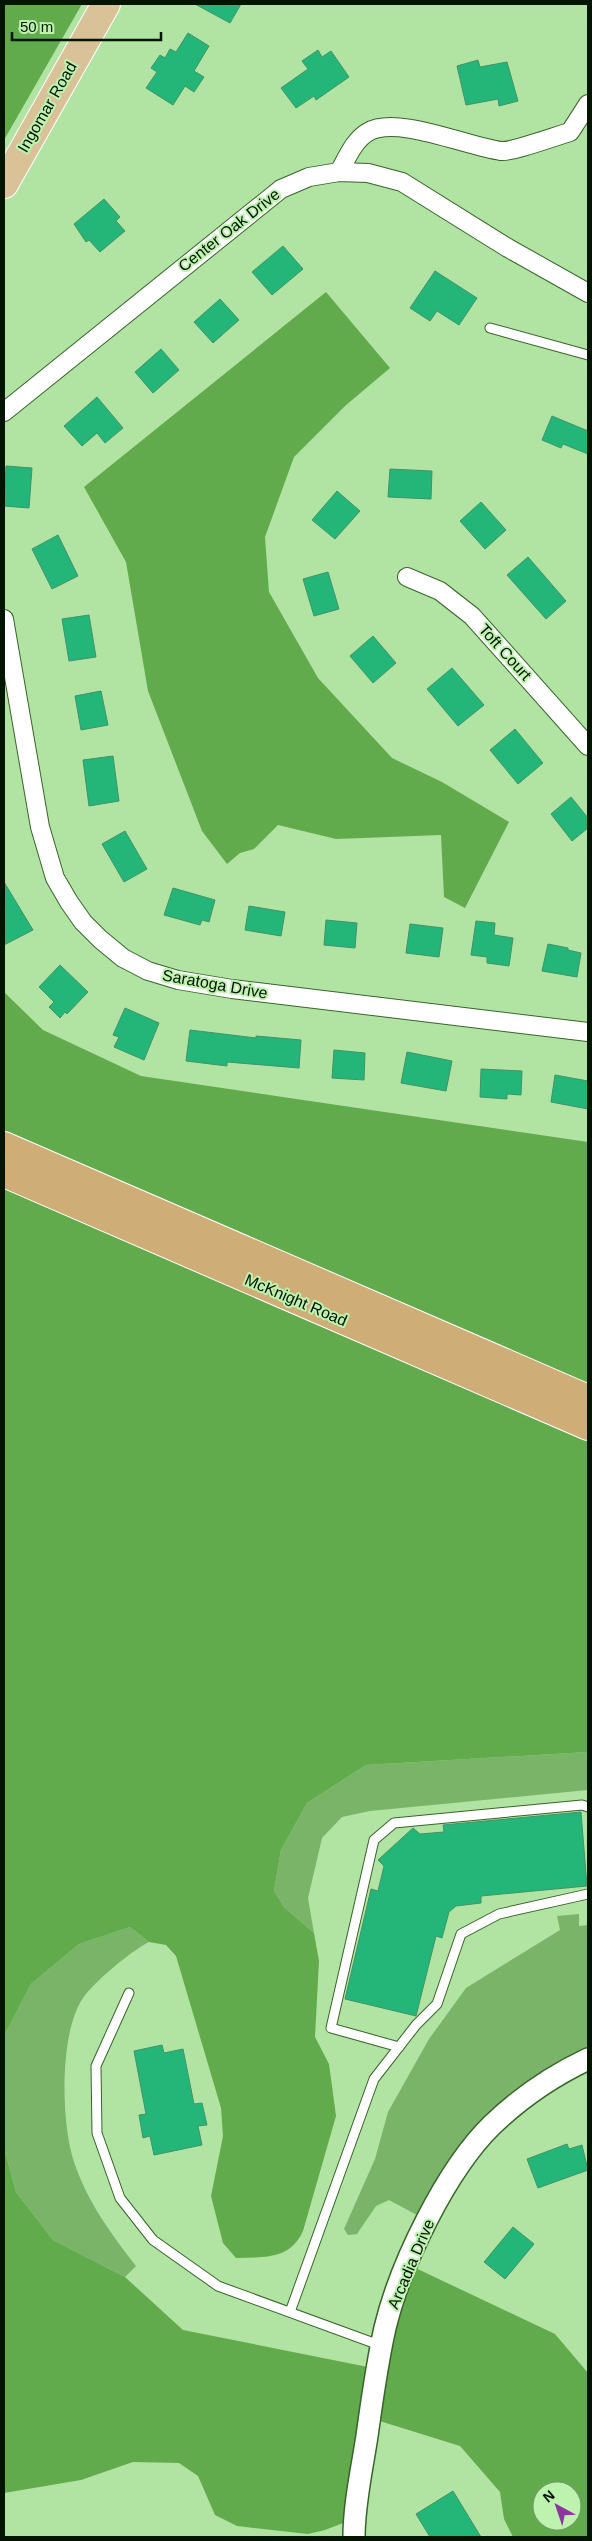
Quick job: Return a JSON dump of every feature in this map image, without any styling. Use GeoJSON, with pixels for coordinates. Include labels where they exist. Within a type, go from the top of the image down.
{"type":"FeatureCollection","features":[{"type":"Feature","properties":{"kind":"highway"},"geometry":{"type":"LineString","coordinates":[[4,1127],[52,1180]]}},
{"type":"Feature","properties":{"kind":"highway","name":"McKnight Road"},"geometry":{"type":"LineString","coordinates":[[4,1146],[52,1180],[588,1426]]}},
{"type":"Feature","properties":{"kind":"highway","name":"McKnight Road"},"geometry":{"type":"LineString","coordinates":[[4,1173],[52,1180],[588,1398]]}},
{"type":"Feature","properties":{"kind":"highway"},"geometry":{"type":"LineString","coordinates":[[4,1181],[52,1180]]}},
{"type":"Feature","properties":{"kind":"main road","name":"Ingomar Road"},"geometry":{"type":"LineString","coordinates":[[4,184],[106,4]]}},
{"type":"Feature","properties":{"kind":"street"},"geometry":{"type":"LineString","coordinates":[[340,172],[352,149],[366,133],[380,126],[403,127],[503,151],[570,132],[588,104]]}},
{"type":"Feature","properties":{"kind":"street","name":"Center Oak Drive"},"geometry":{"type":"LineString","coordinates":[[4,412],[281,189],[309,177],[340,172],[368,173],[402,182],[508,248],[588,294]]}},
{"type":"Feature","properties":{"kind":"street","name":"Toft Court"},"geometry":{"type":"LineString","coordinates":[[407,577],[440,591],[472,616],[588,746]]}},
{"type":"Feature","properties":{"kind":"street","name":"Saratoga Drive"},"geometry":{"type":"LineString","coordinates":[[4,619],[40,827],[55,878],[83,922],[123,958],[148,972],[232,989],[588,1032]]}},
{"type":"Feature","properties":{"kind":"street","name":"Arcadia Drive"},"geometry":{"type":"LineString","coordinates":[[354,2537],[382,2346],[386,2326],[407,2264],[442,2194],[473,2148],[491,2126],[538,2086],[588,2059]]}},
{"type":"Feature","properties":{"kind":"lane"},"geometry":{"type":"LineString","coordinates":[[490,328],[588,355]]}},
{"type":"Feature","properties":{"kind":"lane"},"geometry":{"type":"LineString","coordinates":[[399,2046],[331,2028],[374,1840],[394,1823],[582,1805],[588,1807]]}},
{"type":"Feature","properties":{"kind":"lane"},"geometry":{"type":"LineString","coordinates":[[290,2312],[374,2079],[416,2025],[437,2004],[462,1934],[499,1914],[588,1894]]}},
{"type":"Feature","properties":{"kind":"lane"},"geometry":{"type":"LineString","coordinates":[[129,1993],[96,2066],[97,2133],[120,2198],[153,2240],[218,2286],[382,2346]]}},
{"type":"Feature","properties":{"kind":"green space"},"geometry":{"type":"Polygon","coordinates":[[[4,4],[82,4],[4,140],[4,4]]]}},
{"type":"Feature","properties":{"kind":"green space"},"geometry":{"type":"Polygon","coordinates":[[[326,292],[390,368],[345,406],[294,457],[265,537],[269,592],[318,678],[392,758],[442,782],[509,822],[465,908],[444,897],[441,835],[336,839],[278,825],[254,849],[240,853],[227,864],[202,831],[148,691],[126,562],[84,487],[326,292]]]}},
{"type":"Feature","properties":{"kind":"green space"},"geometry":{"type":"Polygon","coordinates":[[[4,992],[43,1030],[141,1076],[588,1142],[588,1399],[4,1146],[4,992]]]}},
{"type":"Feature","properties":{"kind":"green space"},"geometry":{"type":"Polygon","coordinates":[[[4,1173],[588,1426],[588,1752],[366,1765],[307,1803],[281,1850],[274,1891],[284,1907],[314,1933],[319,1961],[315,2037],[329,2064],[336,2116],[303,2231],[291,2247],[275,2255],[236,2258],[223,2243],[211,2196],[223,2136],[221,2108],[176,1956],[166,1945],[149,1942],[130,1927],[79,1944],[31,1984],[4,2036],[4,1173]]]}},
{"type":"Feature","properties":{"kind":"green space"},"geometry":{"type":"Polygon","coordinates":[[[588,1752],[588,1790],[370,1811],[342,1817],[322,1838],[308,1898],[314,1933],[284,1907],[274,1891],[281,1850],[307,1803],[366,1765],[588,1752]]]}},
{"type":"Feature","properties":{"kind":"green space"},"geometry":{"type":"Polygon","coordinates":[[[579,1914],[579,1926],[588,1925],[588,2059],[514,2106],[428,2221],[389,2200],[376,2206],[357,2234],[348,2235],[344,2229],[375,2159],[388,2112],[429,2039],[466,1988],[560,1930],[557,1916],[579,1914]]]}},
{"type":"Feature","properties":{"kind":"green space"},"geometry":{"type":"Polygon","coordinates":[[[130,1927],[149,1942],[113,1967],[83,1998],[75,2013],[70,2033],[66,2055],[65,2078],[67,2125],[74,2162],[93,2204],[136,2266],[125,2277],[53,2240],[16,2192],[4,2148],[4,2036],[31,1984],[79,1944],[130,1927]]]}},
{"type":"Feature","properties":{"kind":"green space"},"geometry":{"type":"Polygon","coordinates":[[[4,2148],[16,2192],[53,2240],[125,2277],[183,2330],[378,2369],[407,2264],[555,2334],[588,2373],[588,2537],[513,2537],[504,2519],[500,2492],[460,2446],[370,2418],[356,2518],[325,2530],[308,2534],[237,2526],[215,2515],[198,2476],[179,2463],[133,2462],[81,2480],[4,2493],[4,2148]]]}},
{"type":"Feature","properties":{"kind":"building"},"geometry":{"type":"Polygon","coordinates":[[[195,4],[241,4],[230,23],[195,4]]]}},
{"type":"Feature","properties":{"kind":"building"},"geometry":{"type":"Polygon","coordinates":[[[188,33],[209,46],[194,71],[204,77],[194,92],[185,86],[173,105],[146,88],[157,72],[151,68],[160,55],[165,58],[170,49],[176,52],[188,33]]]}},
{"type":"Feature","properties":{"kind":"building"},"geometry":{"type":"Polygon","coordinates":[[[318,50],[322,57],[331,51],[349,77],[316,100],[314,96],[296,108],[281,88],[308,69],[302,61],[318,50]]]}},
{"type":"Feature","properties":{"kind":"building"},"geometry":{"type":"Polygon","coordinates":[[[478,60],[480,67],[507,62],[518,101],[499,106],[498,99],[466,105],[457,66],[478,60]]]}},
{"type":"Feature","properties":{"kind":"building"},"geometry":{"type":"Polygon","coordinates":[[[104,199],[120,217],[116,221],[125,231],[100,252],[89,240],[86,242],[74,224],[104,199]]]}},
{"type":"Feature","properties":{"kind":"building"},"geometry":{"type":"Polygon","coordinates":[[[283,246],[303,269],[272,295],[252,272],[283,246]]]}},
{"type":"Feature","properties":{"kind":"building"},"geometry":{"type":"Polygon","coordinates":[[[435,271],[477,298],[459,325],[437,311],[430,321],[410,308],[435,271]]]}},
{"type":"Feature","properties":{"kind":"building"},"geometry":{"type":"Polygon","coordinates":[[[220,299],[239,320],[213,343],[194,322],[220,299]]]}},
{"type":"Feature","properties":{"kind":"building"},"geometry":{"type":"Polygon","coordinates":[[[161,349],[179,370],[153,393],[135,372],[161,349]]]}},
{"type":"Feature","properties":{"kind":"building"},"geometry":{"type":"Polygon","coordinates":[[[97,397],[123,428],[105,443],[97,433],[82,446],[64,426],[97,397]]]}},
{"type":"Feature","properties":{"kind":"building"},"geometry":{"type":"Polygon","coordinates":[[[552,416],[588,431],[588,454],[563,444],[561,448],[542,440],[552,416]]]}},
{"type":"Feature","properties":{"kind":"building"},"geometry":{"type":"Polygon","coordinates":[[[6,466],[32,468],[29,508],[4,506],[6,466]]]}},
{"type":"Feature","properties":{"kind":"building"},"geometry":{"type":"Polygon","coordinates":[[[390,469],[432,471],[431,499],[388,497],[390,469]]]}},
{"type":"Feature","properties":{"kind":"building"},"geometry":{"type":"Polygon","coordinates":[[[337,491],[360,511],[335,539],[312,520],[337,491]]]}},
{"type":"Feature","properties":{"kind":"building"},"geometry":{"type":"Polygon","coordinates":[[[481,502],[506,530],[485,549],[460,521],[481,502]]]}},
{"type":"Feature","properties":{"kind":"building"},"geometry":{"type":"Polygon","coordinates":[[[58,535],[78,576],[52,589],[32,549],[58,535]]]}},
{"type":"Feature","properties":{"kind":"building"},"geometry":{"type":"Polygon","coordinates":[[[528,557],[566,601],[546,619],[507,575],[528,557]]]}},
{"type":"Feature","properties":{"kind":"building"},"geometry":{"type":"Polygon","coordinates":[[[328,572],[339,609],[314,616],[303,579],[328,572]]]}},
{"type":"Feature","properties":{"kind":"building"},"geometry":{"type":"Polygon","coordinates":[[[89,615],[96,657],[69,661],[62,619],[89,615]]]}},
{"type":"Feature","properties":{"kind":"building"},"geometry":{"type":"Polygon","coordinates":[[[373,636],[396,663],[373,683],[350,656],[373,636]]]}},
{"type":"Feature","properties":{"kind":"building"},"geometry":{"type":"Polygon","coordinates":[[[452,668],[484,705],[458,726],[427,689],[452,668]]]}},
{"type":"Feature","properties":{"kind":"building"},"geometry":{"type":"Polygon","coordinates":[[[101,691],[108,725],[81,730],[75,696],[101,691]]]}},
{"type":"Feature","properties":{"kind":"building"},"geometry":{"type":"Polygon","coordinates":[[[515,729],[543,763],[518,784],[490,750],[515,729]]]}},
{"type":"Feature","properties":{"kind":"building"},"geometry":{"type":"Polygon","coordinates":[[[113,756],[119,801],[89,806],[83,760],[113,756]]]}},
{"type":"Feature","properties":{"kind":"building"},"geometry":{"type":"Polygon","coordinates":[[[571,797],[588,818],[588,828],[572,841],[551,814],[571,797]]]}},
{"type":"Feature","properties":{"kind":"building"},"geometry":{"type":"Polygon","coordinates":[[[125,831],[147,869],[124,882],[102,844],[125,831]]]}},
{"type":"Feature","properties":{"kind":"building"},"geometry":{"type":"Polygon","coordinates":[[[4,882],[33,930],[4,945],[4,882]]]}},
{"type":"Feature","properties":{"kind":"building"},"geometry":{"type":"Polygon","coordinates":[[[173,888],[215,900],[209,922],[202,920],[200,925],[164,915],[173,888]]]}},
{"type":"Feature","properties":{"kind":"building"},"geometry":{"type":"Polygon","coordinates":[[[249,906],[285,912],[281,936],[245,930],[249,906]]]}},
{"type":"Feature","properties":{"kind":"building"},"geometry":{"type":"Polygon","coordinates":[[[326,920],[357,923],[355,948],[324,945],[326,920]]]}},
{"type":"Feature","properties":{"kind":"building"},"geometry":{"type":"Polygon","coordinates":[[[476,921],[495,923],[494,935],[513,938],[509,966],[487,963],[487,957],[471,955],[476,921]]]}},
{"type":"Feature","properties":{"kind":"building"},"geometry":{"type":"Polygon","coordinates":[[[410,924],[443,928],[439,957],[406,953],[410,924]]]}},
{"type":"Feature","properties":{"kind":"building"},"geometry":{"type":"Polygon","coordinates":[[[548,944],[581,953],[577,977],[542,971],[548,944]]]}},
{"type":"Feature","properties":{"kind":"building"},"geometry":{"type":"Polygon","coordinates":[[[60,965],[88,992],[67,1014],[65,1012],[60,1018],[49,1007],[54,1002],[39,987],[60,965]]]}},
{"type":"Feature","properties":{"kind":"building"},"geometry":{"type":"Polygon","coordinates":[[[125,1008],[159,1023],[144,1060],[114,1047],[119,1037],[113,1035],[125,1008]]]}},
{"type":"Feature","properties":{"kind":"building"},"geometry":{"type":"Polygon","coordinates":[[[190,1030],[256,1038],[256,1036],[301,1040],[299,1068],[227,1062],[227,1066],[186,1061],[190,1030]]]}},
{"type":"Feature","properties":{"kind":"building"},"geometry":{"type":"Polygon","coordinates":[[[334,1050],[365,1053],[364,1080],[332,1078],[334,1050]]]}},
{"type":"Feature","properties":{"kind":"building"},"geometry":{"type":"Polygon","coordinates":[[[407,1052],[452,1061],[446,1091],[401,1083],[407,1052]]]}},
{"type":"Feature","properties":{"kind":"building"},"geometry":{"type":"Polygon","coordinates":[[[481,1069],[522,1071],[521,1095],[507,1094],[507,1099],[480,1097],[481,1069]]]}},
{"type":"Feature","properties":{"kind":"building"},"geometry":{"type":"Polygon","coordinates":[[[555,1075],[588,1081],[588,1109],[551,1102],[555,1075]]]}},
{"type":"Feature","properties":{"kind":"building"},"geometry":{"type":"Polygon","coordinates":[[[581,1812],[587,1886],[481,1896],[481,1903],[456,1906],[449,1912],[442,1938],[436,1936],[416,2016],[345,1999],[371,1889],[378,1891],[384,1866],[378,1860],[413,1828],[420,1834],[444,1832],[443,1825],[581,1812]]]}},
{"type":"Feature","properties":{"kind":"building"},"geometry":{"type":"Polygon","coordinates":[[[162,2045],[164,2053],[183,2049],[194,2104],[202,2103],[207,2125],[198,2126],[202,2145],[154,2155],[150,2136],[143,2138],[139,2115],[146,2114],[134,2051],[162,2045]]]}},
{"type":"Feature","properties":{"kind":"building"},"geometry":{"type":"Polygon","coordinates":[[[567,2144],[569,2149],[582,2145],[588,2170],[538,2188],[527,2159],[567,2144]]]}},
{"type":"Feature","properties":{"kind":"building"},"geometry":{"type":"Polygon","coordinates":[[[513,2227],[534,2244],[505,2279],[484,2262],[513,2227]]]}},
{"type":"Feature","properties":{"kind":"building"},"geometry":{"type":"Polygon","coordinates":[[[453,2491],[481,2537],[430,2537],[416,2514],[453,2491]]]}}]}
